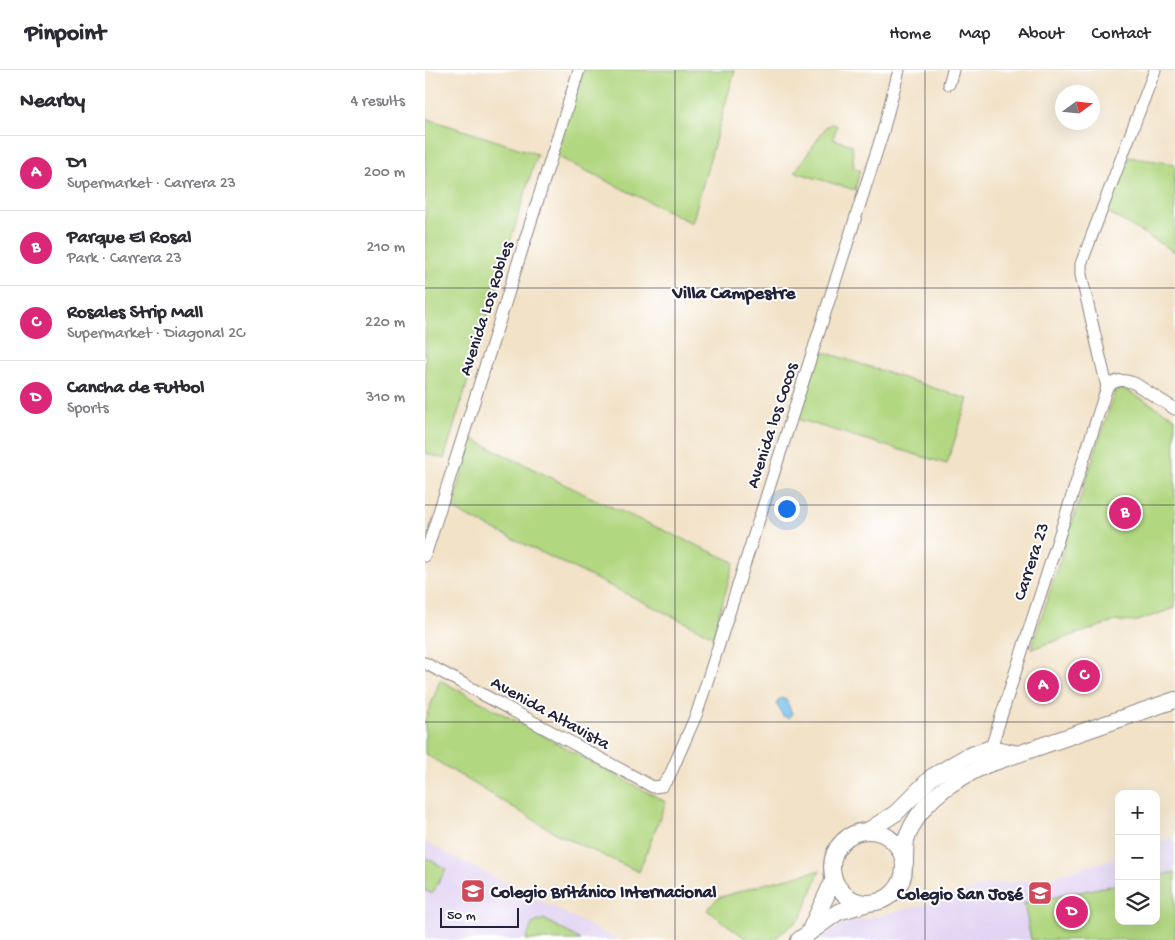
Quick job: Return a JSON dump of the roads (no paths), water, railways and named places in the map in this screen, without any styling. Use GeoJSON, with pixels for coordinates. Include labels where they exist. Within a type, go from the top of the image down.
{"type":"FeatureCollection","features":[{"type":"Feature","properties":{"kind":"street","name":"Avenida Los Robles"},"geometry":{"type":"LineString","coordinates":[[425,556],[579,70]]}},
{"type":"Feature","properties":{"kind":"street","name":"Avenida los Cocos"},"geometry":{"type":"LineString","coordinates":[[662,786],[669,777],[697,713],[866,187],[899,70]]}},
{"type":"Feature","properties":{"kind":"street"},"geometry":{"type":"LineString","coordinates":[[949,84],[953,70]]}},
{"type":"Feature","properties":{"kind":"street"},"geometry":{"type":"LineString","coordinates":[[1155,70],[1081,264],[1081,275],[1107,387],[1115,380],[1127,380],[1175,409]]}},
{"type":"Feature","properties":{"kind":"street","name":"Carrera 23"},"geometry":{"type":"LineString","coordinates":[[986,765],[1107,387]]}},
{"type":"Feature","properties":{"kind":"street","name":"Avenida Altavista"},"geometry":{"type":"LineString","coordinates":[[425,663],[653,787],[662,786]]}},
{"type":"Feature","properties":{"kind":"street"},"geometry":{"type":"LineString","coordinates":[[804,935],[838,912],[878,902],[889,897],[899,888],[904,877],[906,838],[917,816],[926,804],[945,786],[986,765],[1175,700]]}},
{"type":"Feature","properties":{"kind":"street"},"geometry":{"type":"LineString","coordinates":[[865,904],[846,896],[839,889],[834,879],[832,862],[839,846],[852,834],[869,830],[896,813],[932,777],[966,757],[991,748],[1018,754]]}},
{"type":"Feature","properties":{"kind":"street"},"geometry":{"type":"LineString","coordinates":[[869,830],[880,832],[893,840],[903,854],[905,864]]}},
{"type":"Feature","properties":{"kind":"street"},"geometry":{"type":"LineString","coordinates":[[804,935],[834,879]]}},
{"type":"Feature","properties":{"kind":"water"},"geometry":{"type":"Polygon","coordinates":[[[782,698],[786,700],[792,713],[789,718],[783,716],[777,705],[778,700],[782,698]]]}},
{"type":"Feature","properties":{"kind":"place","name":"Parque El Rosal"},"geometry":{"type":"Point","coordinates":[1125,513]}},
{"type":"Feature","properties":{"kind":"place","name":"Rosales Strip Mall"},"geometry":{"type":"Point","coordinates":[1084,676]}},
{"type":"Feature","properties":{"kind":"place","name":"D1"},"geometry":{"type":"Point","coordinates":[1043,686]}},
{"type":"Feature","properties":{"kind":"place","name":"Colegio Británico Internacional"},"geometry":{"type":"Point","coordinates":[473,891]}},
{"type":"Feature","properties":{"kind":"place","name":"Colegio San José"},"geometry":{"type":"Point","coordinates":[1040,893]}},
{"type":"Feature","properties":{"kind":"place","name":"Cancha de Futbol"},"geometry":{"type":"Point","coordinates":[1072,912]}},
{"type":"Feature","properties":{"kind":"district","name":"Villa Campestre"},"geometry":{"type":"Point","coordinates":[734,291]}}]}
